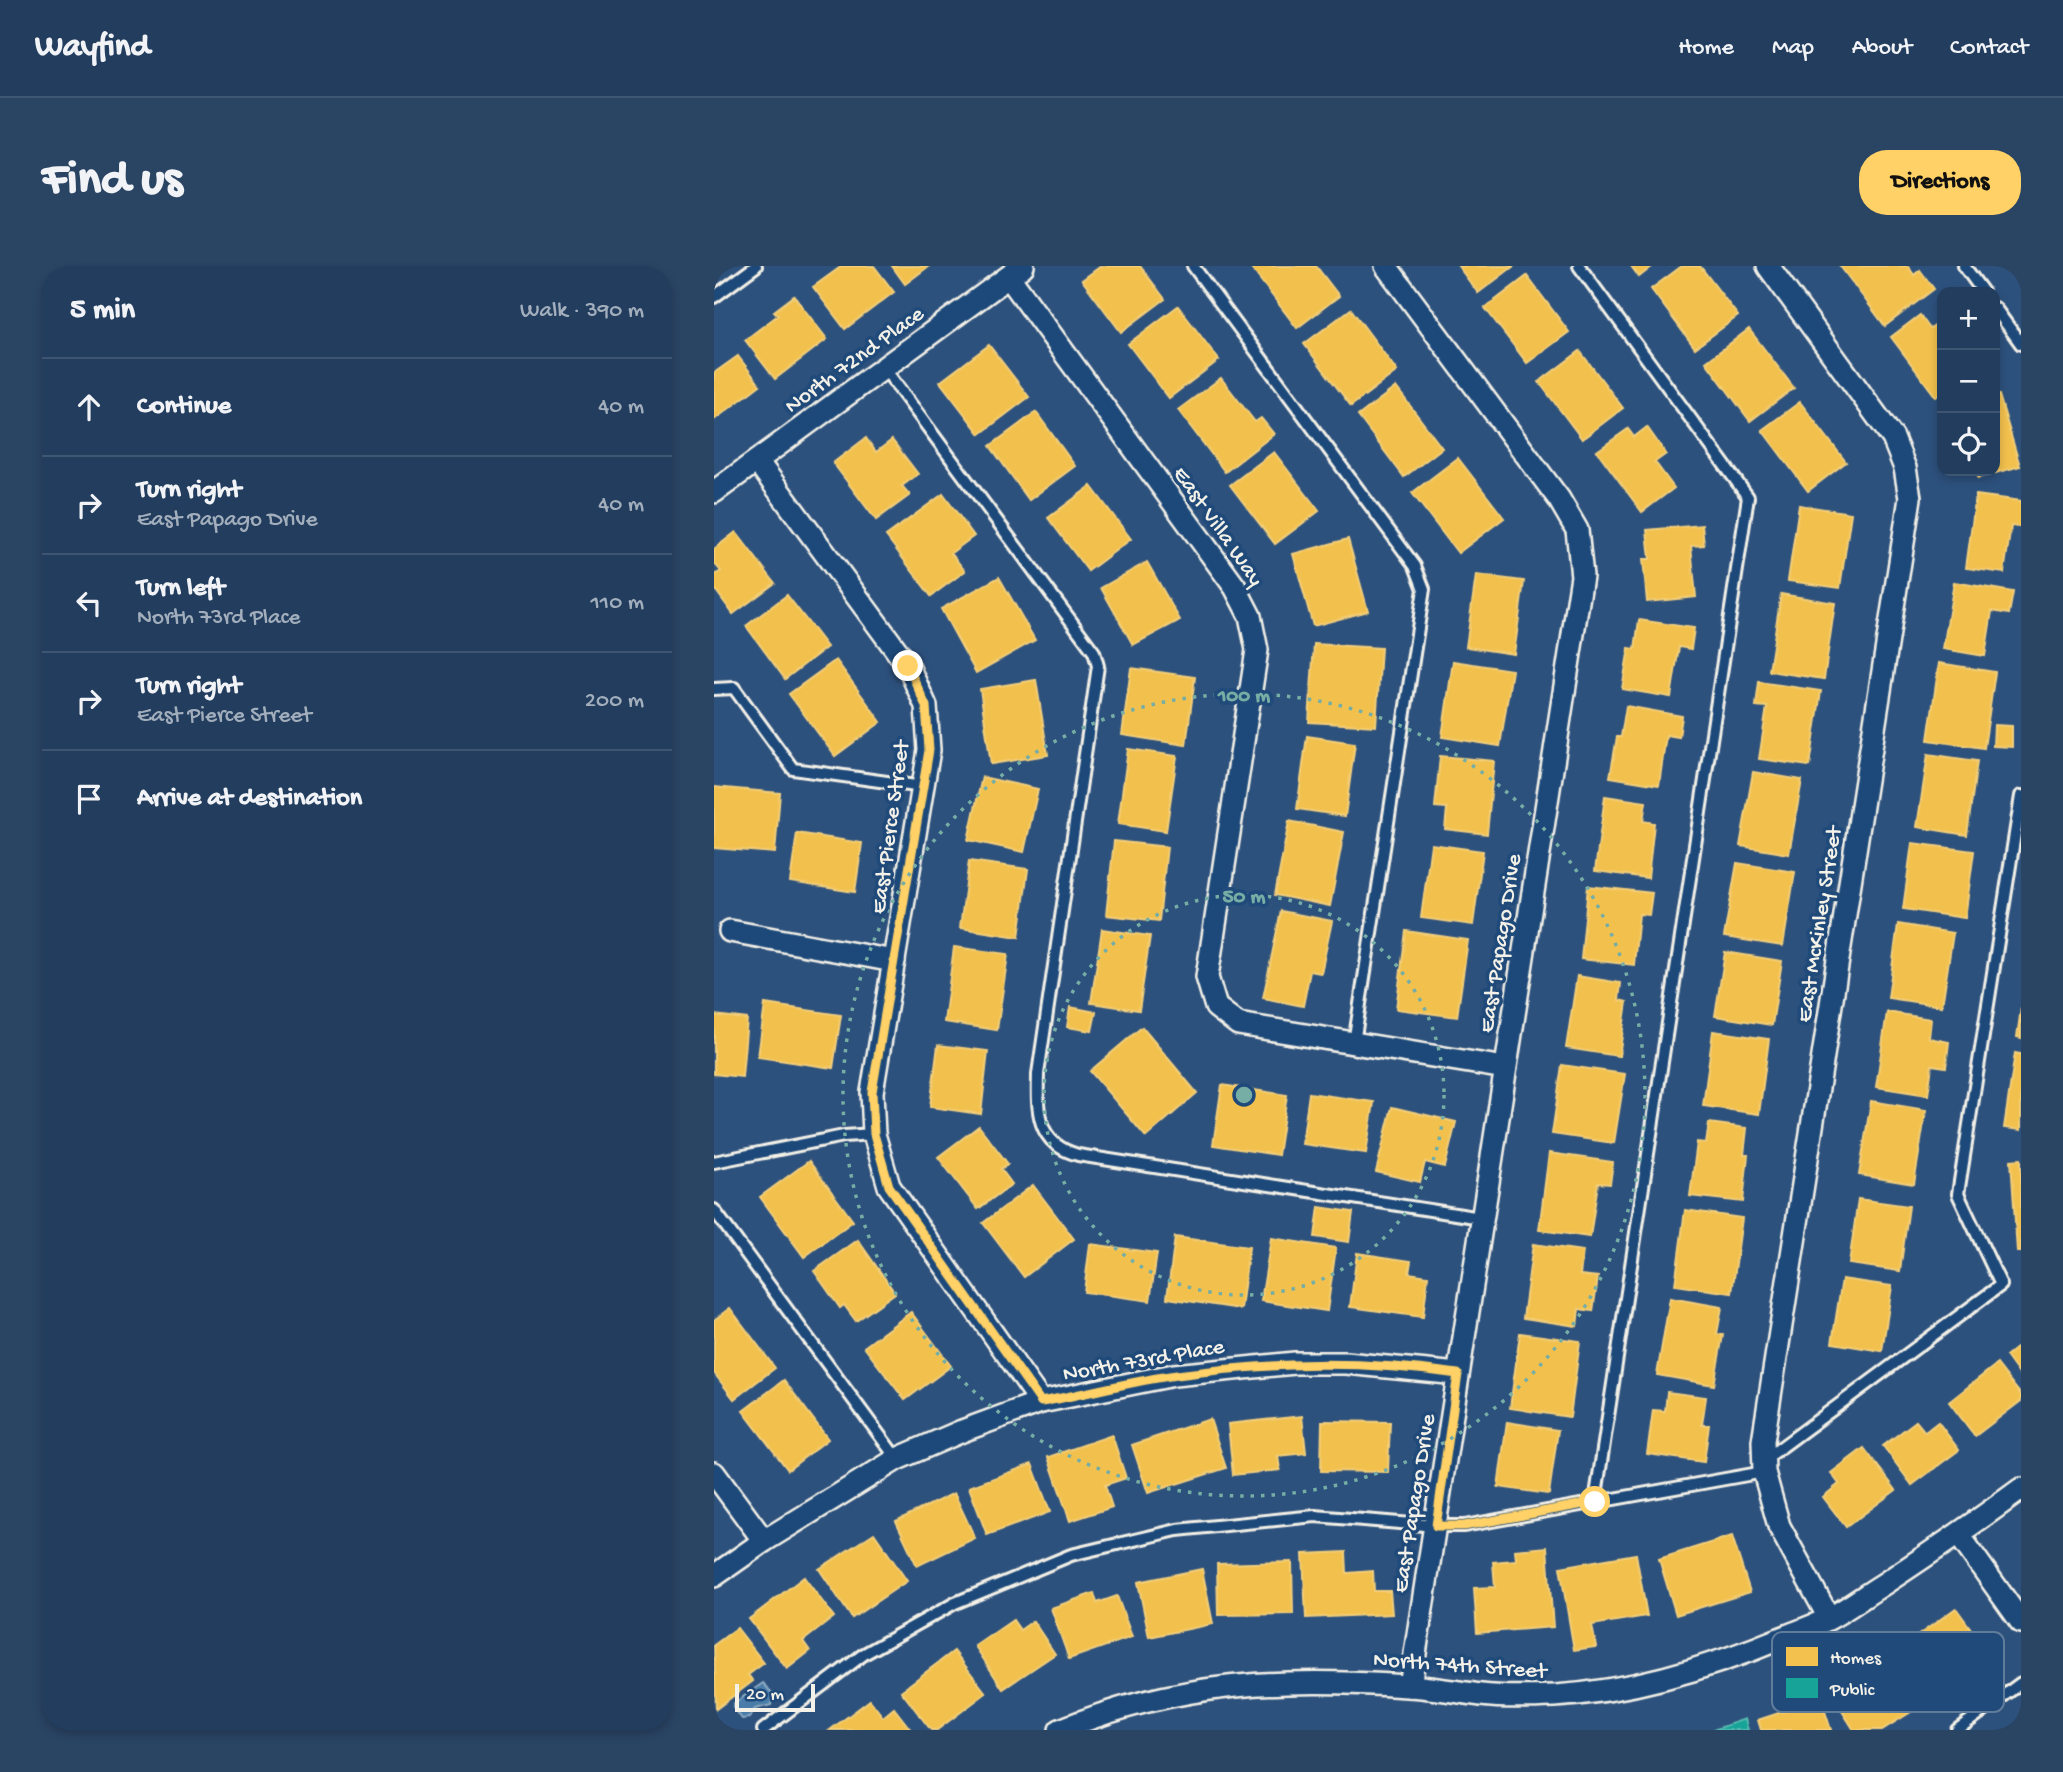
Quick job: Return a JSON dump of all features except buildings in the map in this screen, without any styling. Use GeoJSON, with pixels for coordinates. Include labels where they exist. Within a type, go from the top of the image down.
{"type":"FeatureCollection","features":[{"type":"Feature","properties":{"kind":"street","name":"East Papago Drive"},"geometry":{"type":"LineString","coordinates":[[1386,266],[1559,499],[1577,530],[1582,576],[1410,1686]]}},
{"type":"Feature","properties":{"kind":"street","name":"East McKinley Street"},"geometry":{"type":"LineString","coordinates":[[1768,266],[1893,438],[1906,468],[1910,498],[1763,1441],[1764,1466],[1779,1526],[1829,1618]]}},
{"type":"Feature","properties":{"kind":"street","name":"East Villa Way"},"geometry":{"type":"LineString","coordinates":[[1016,271],[1235,587],[1250,616],[1257,650],[1207,976],[1216,1007],[1238,1024],[1505,1068]]}},
{"type":"Feature","properties":{"kind":"street","name":"North 72nd Place"},"geometry":{"type":"LineString","coordinates":[[714,492],[1016,271]]}},
{"type":"Feature","properties":{"kind":"street","name":"East Pierce Street"},"geometry":{"type":"LineString","coordinates":[[757,461],[908,666],[926,706],[929,750],[872,1092],[874,1134],[889,1186],[1041,1402]]}},
{"type":"Feature","properties":{"kind":"street"},"geometry":{"type":"LineString","coordinates":[[730,932],[894,961]]}},
{"type":"Feature","properties":{"kind":"street","name":"North 73rd Place"},"geometry":{"type":"LineString","coordinates":[[714,1576],[764,1541],[897,1459],[962,1431],[1041,1402],[1174,1375],[1295,1363],[1346,1363],[1458,1374]]}},
{"type":"Feature","properties":{"kind":"street"},"geometry":{"type":"LineString","coordinates":[[714,1473],[764,1541]]}},
{"type":"Feature","properties":{"kind":"street","name":"North 74th Street"},"geometry":{"type":"LineString","coordinates":[[1795,1632],[1829,1618],[1959,1535],[2021,1489]]}},
{"type":"Feature","properties":{"kind":"street"},"geometry":{"type":"LineString","coordinates":[[1959,1535],[2021,1622]]}},
{"type":"Feature","properties":{"kind":"street","name":"North 74th Street"},"geometry":{"type":"LineString","coordinates":[[1060,1730],[1091,1724],[1157,1698],[1215,1687],[1279,1681],[1410,1686],[1497,1696],[1555,1696],[1615,1688],[1671,1676],[1772,1642]]}},
{"type":"Feature","properties":{"kind":"lane"},"geometry":{"type":"LineString","coordinates":[[714,297],[756,266]]}},
{"type":"Feature","properties":{"kind":"lane"},"geometry":{"type":"LineString","coordinates":[[1193,266],[1415,566],[1424,589],[1354,1043]]}},
{"type":"Feature","properties":{"kind":"lane"},"geometry":{"type":"LineString","coordinates":[[1579,266],[1748,497],[1595,1502]]}},
{"type":"Feature","properties":{"kind":"lane"},"geometry":{"type":"LineString","coordinates":[[1964,266],[1979,287]]}},
{"type":"Feature","properties":{"kind":"lane"},"geometry":{"type":"LineString","coordinates":[[2000,315],[2021,344]]}},
{"type":"Feature","properties":{"kind":"lane"},"geometry":{"type":"LineString","coordinates":[[884,368],[1094,652],[1098,666],[1038,1074],[1037,1112],[1046,1133],[1062,1151],[1078,1155],[1481,1218]]}},
{"type":"Feature","properties":{"kind":"lane"},"geometry":{"type":"LineString","coordinates":[[714,689],[734,688],[793,769],[923,787]]}},
{"type":"Feature","properties":{"kind":"lane"},"geometry":{"type":"LineString","coordinates":[[763,1730],[864,1654],[955,1603],[1071,1555],[1177,1530],[1315,1516],[1464,1526],[1595,1502],[1764,1466],[2001,1285],[1958,1194],[2021,796]]}},
{"type":"Feature","properties":{"kind":"lane"},"geometry":{"type":"LineString","coordinates":[[714,1162],[844,1136],[874,1134]]}},
{"type":"Feature","properties":{"kind":"lane"},"geometry":{"type":"LineString","coordinates":[[714,1210],[897,1459]]}},
{"type":"Feature","properties":{"kind":"lane"},"geometry":{"type":"LineString","coordinates":[[2004,1695],[2021,1683]]}},
{"type":"Feature","properties":{"kind":"lane"},"geometry":{"type":"LineString","coordinates":[[1957,1730],[1982,1712]]}},
{"type":"Feature","properties":{"kind":"water"},"geometry":{"type":"Polygon","coordinates":[[[763,1683],[773,1694],[771,1705],[755,1709],[749,1718],[742,1719],[733,1704],[763,1683]]]}},
{"type":"Feature","properties":{"kind":"route"},"geometry":{"type":"LineString","coordinates":[[908,666],[926,706],[929,750],[872,1092],[874,1134],[889,1186],[1041,1402],[1174,1375],[1295,1363],[1346,1363],[1458,1374],[1436,1526],[1464,1526],[1595,1502]]}}]}
